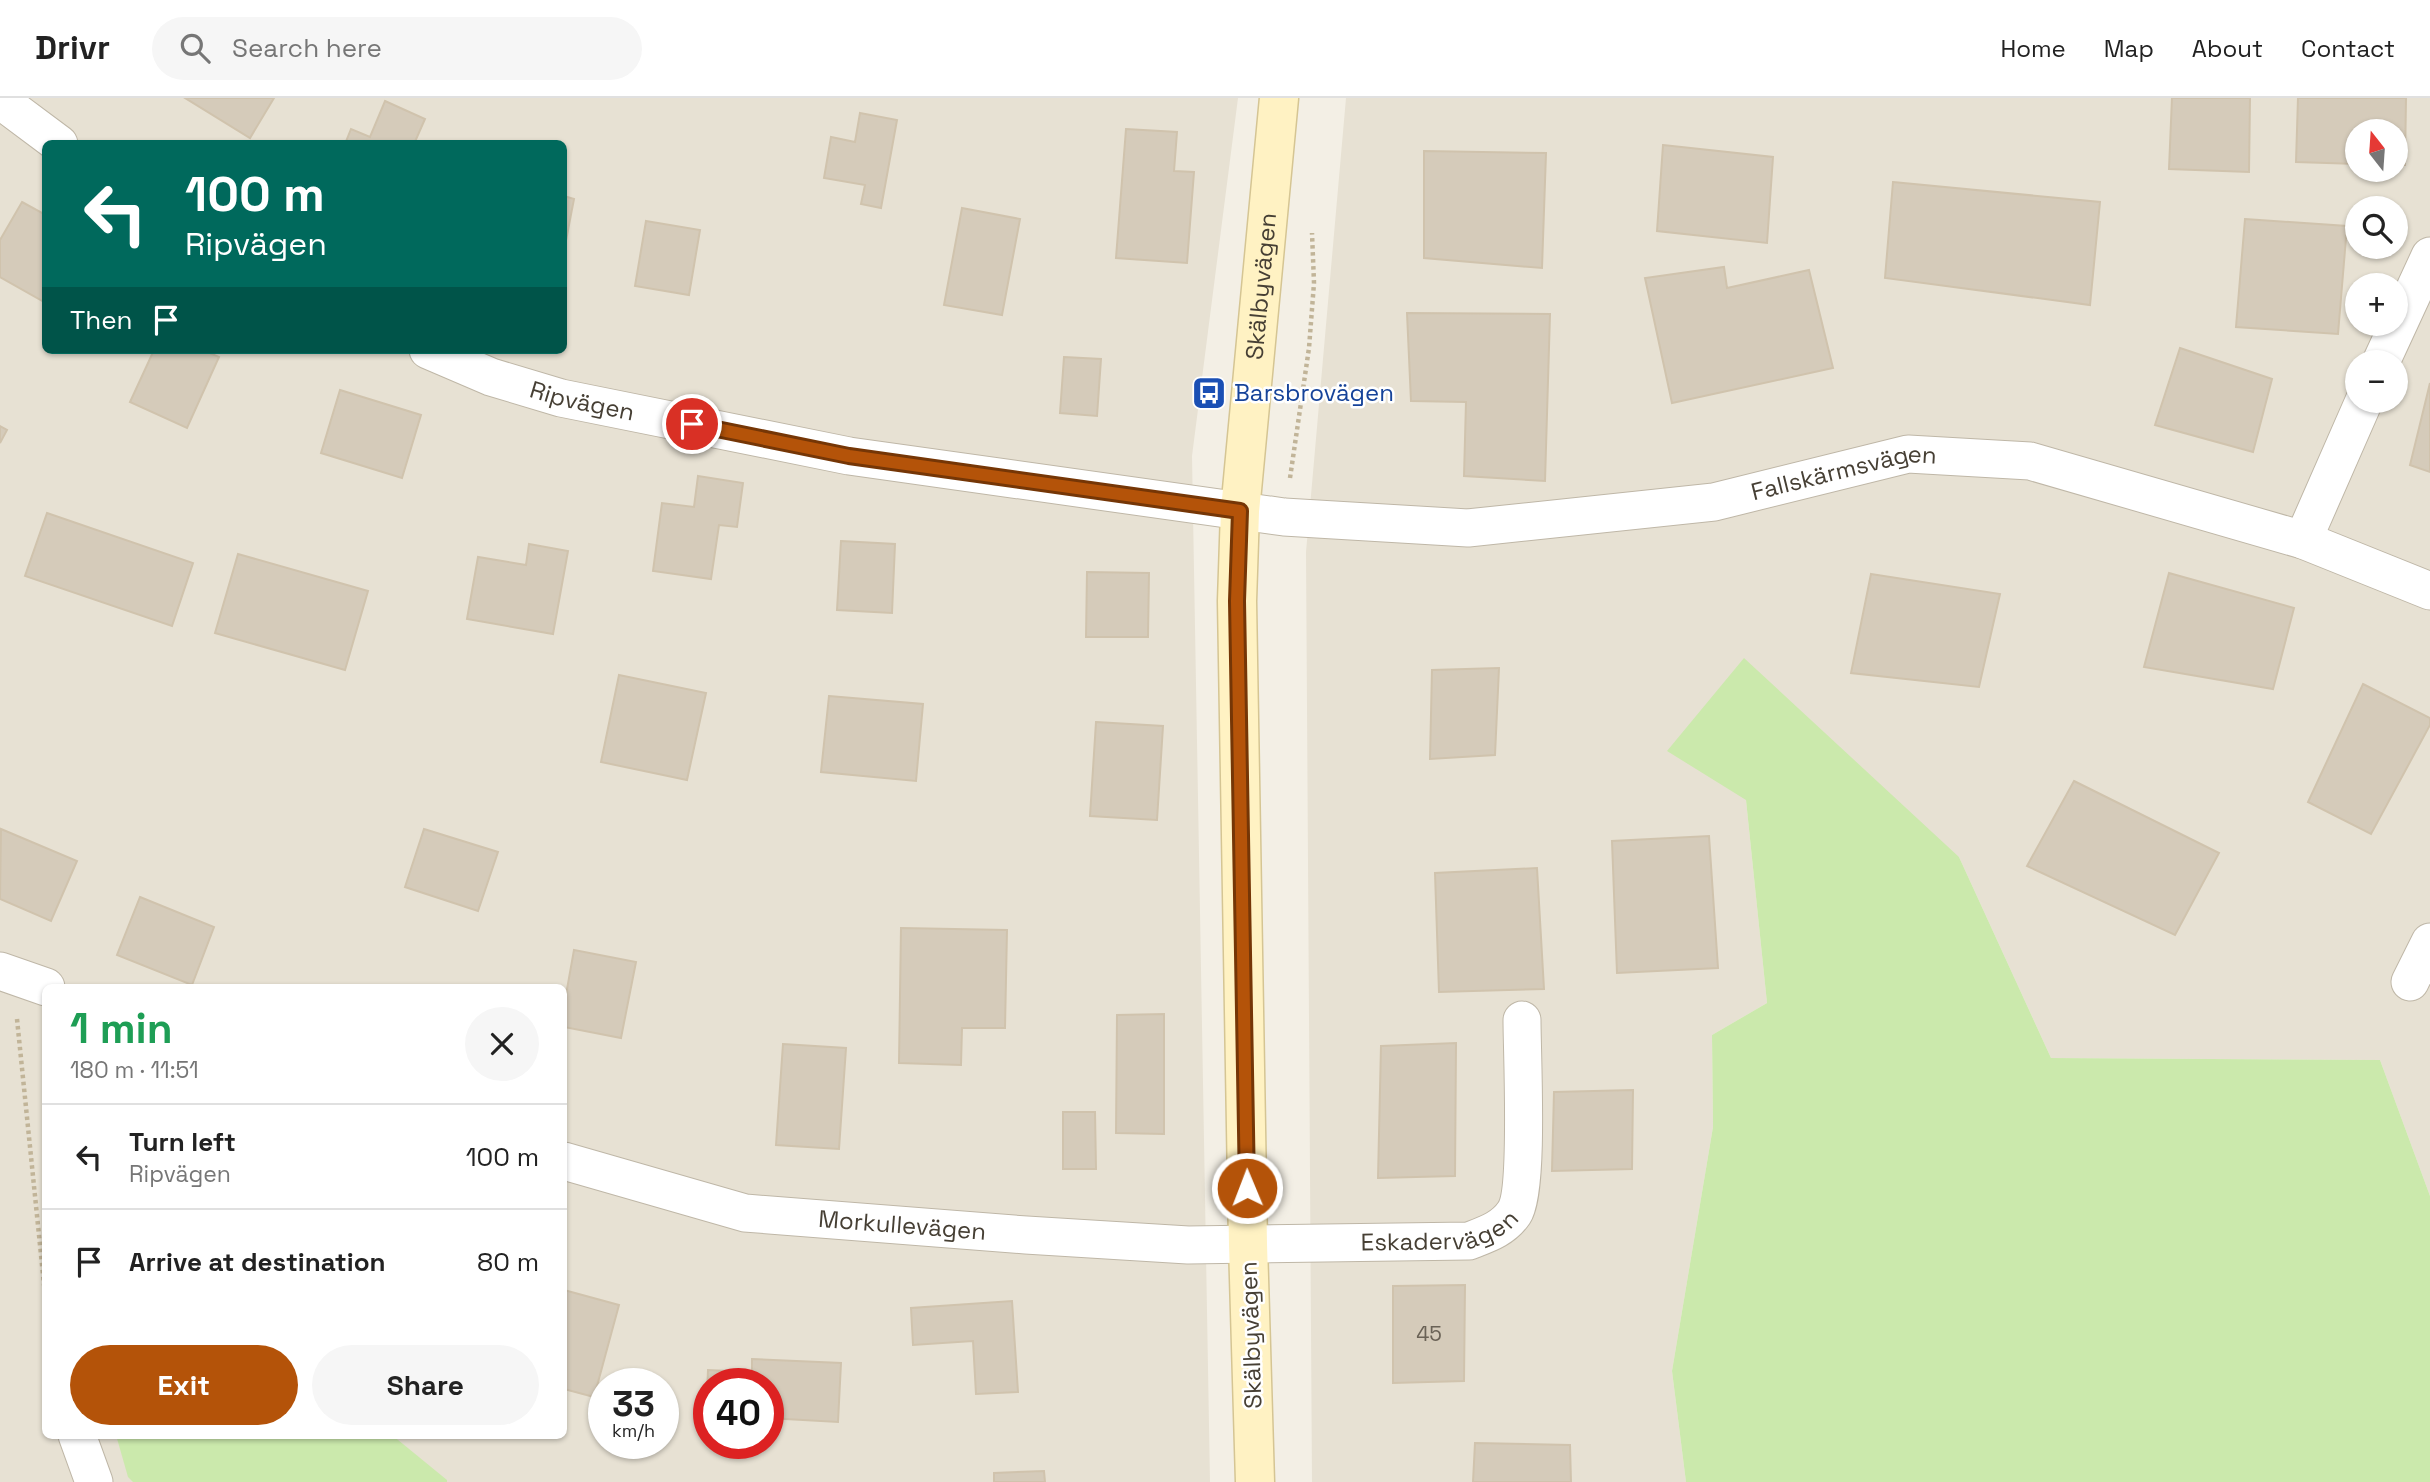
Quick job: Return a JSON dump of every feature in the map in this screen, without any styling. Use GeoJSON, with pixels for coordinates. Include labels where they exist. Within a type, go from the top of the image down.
{"type":"FeatureCollection","features":[{"type":"Feature","properties":{"kind":"street","name":"Skälbyvägen"},"geometry":{"type":"LineString","coordinates":[[1255,1482],[1248,1244],[1237,601],[1240,511],[1279,98]]}},
{"type":"Feature","properties":{"kind":"street"},"geometry":{"type":"LineString","coordinates":[[0,100],[54,140]]}},
{"type":"Feature","properties":{"kind":"street"},"geometry":{"type":"LineString","coordinates":[[2387,350],[2430,257]]}},
{"type":"Feature","properties":{"kind":"street","name":"Ripvägen"},"geometry":{"type":"LineString","coordinates":[[437,354],[491,377],[561,398],[849,456],[1240,511]]}},
{"type":"Feature","properties":{"kind":"street"},"geometry":{"type":"LineString","coordinates":[[2303,540],[2359,413]]}},
{"type":"Feature","properties":{"kind":"street","name":"Fallskärmsvägen"},"geometry":{"type":"LineString","coordinates":[[1240,511],[1284,517],[1468,527],[1714,502],[1908,454],[2030,461],[2303,540],[2430,592]]}},
{"type":"Feature","properties":{"kind":"street"},"geometry":{"type":"LineString","coordinates":[[2410,982],[2430,942]]}},
{"type":"Feature","properties":{"kind":"street","name":"Eskadervägen"},"geometry":{"type":"LineString","coordinates":[[1248,1244],[1469,1241],[1500,1229],[1516,1211],[1523,1182],[1522,1020]]}},
{"type":"Feature","properties":{"kind":"street","name":"Morkullevägen"},"geometry":{"type":"LineString","coordinates":[[567,1162],[745,1213],[1026,1236],[1188,1245],[1248,1244]]}},
{"type":"Feature","properties":{"kind":"street"},"geometry":{"type":"LineString","coordinates":[[78,1439],[93,1482]]}},
{"type":"Feature","properties":{"kind":"path"},"geometry":{"type":"LineString","coordinates":[[1284,517],[1309,348],[1314,283],[1312,228]]}},
{"type":"Feature","properties":{"kind":"path"},"geometry":{"type":"LineString","coordinates":[[19,978],[42,1256]]}},
{"type":"Feature","properties":{"kind":"shaded area"},"geometry":{"type":"Polygon","coordinates":[[[0,98],[1238,98],[1192,456],[1210,1482],[0,1482],[0,98]]]}},
{"type":"Feature","properties":{"kind":"shaded area"},"geometry":{"type":"Polygon","coordinates":[[[1346,98],[2430,98],[2430,1196],[2380,1060],[2051,1058],[1959,857],[1746,800],[1767,1003],[1712,1035],[1713,1127],[1672,1371],[1686,1482],[1312,1482],[1306,552],[1346,98]]]}},
{"type":"Feature","properties":{"kind":"green space"},"geometry":{"type":"Polygon","coordinates":[[[1744,658],[1959,857],[2051,1058],[2380,1060],[2430,1196],[2430,1482],[1686,1482],[1672,1371],[1713,1127],[1712,1035],[1767,1003],[1746,800],[1667,751],[1744,658]]]}},
{"type":"Feature","properties":{"kind":"green space"},"geometry":{"type":"Polygon","coordinates":[[[117,1439],[397,1439],[447,1482],[133,1482],[128,1477],[117,1439]]]}},
{"type":"Feature","properties":{"kind":"building"},"geometry":{"type":"Polygon","coordinates":[[[185,98],[274,98],[250,138],[185,98]]]}},
{"type":"Feature","properties":{"kind":"building"},"geometry":{"type":"Polygon","coordinates":[[[2172,98],[2250,98],[2249,172],[2169,169],[2172,98]]]}},
{"type":"Feature","properties":{"kind":"building"},"geometry":{"type":"Polygon","coordinates":[[[2298,98],[2406,98],[2406,119],[2345,119],[2345,164],[2296,162],[2298,98]]]}},
{"type":"Feature","properties":{"kind":"building"},"geometry":{"type":"Polygon","coordinates":[[[385,101],[425,119],[416,140],[347,140],[351,129],[370,137],[385,101]]]}},
{"type":"Feature","properties":{"kind":"building"},"geometry":{"type":"Polygon","coordinates":[[[860,113],[897,120],[881,208],[861,204],[865,185],[824,178],[831,137],[855,142],[860,113]]]}},
{"type":"Feature","properties":{"kind":"building"},"geometry":{"type":"Polygon","coordinates":[[[1126,129],[1177,132],[1174,171],[1194,172],[1187,263],[1116,258],[1126,129]]]}},
{"type":"Feature","properties":{"kind":"building"},"geometry":{"type":"Polygon","coordinates":[[[1663,145],[1773,157],[1767,243],[1657,231],[1663,145]]]}},
{"type":"Feature","properties":{"kind":"building"},"geometry":{"type":"Polygon","coordinates":[[[1424,151],[1546,153],[1542,268],[1424,258],[1424,151]]]}},
{"type":"Feature","properties":{"kind":"building"},"geometry":{"type":"Polygon","coordinates":[[[1893,182],[2100,202],[2090,305],[1885,278],[1893,182]]]}},
{"type":"Feature","properties":{"kind":"building"},"geometry":{"type":"Polygon","coordinates":[[[567,197],[574,199],[567,235],[567,197]]]}},
{"type":"Feature","properties":{"kind":"building"},"geometry":{"type":"Polygon","coordinates":[[[22,202],[42,213],[42,301],[0,277],[0,240],[22,202]]]}},
{"type":"Feature","properties":{"kind":"building"},"geometry":{"type":"Polygon","coordinates":[[[962,208],[1020,219],[1002,315],[944,305],[962,208]]]}},
{"type":"Feature","properties":{"kind":"building"},"geometry":{"type":"Polygon","coordinates":[[[2245,219],[2345,226],[2338,334],[2236,327],[2245,219]]]}},
{"type":"Feature","properties":{"kind":"building"},"geometry":{"type":"Polygon","coordinates":[[[646,221],[700,230],[689,295],[635,286],[646,221]]]}},
{"type":"Feature","properties":{"kind":"building"},"geometry":{"type":"Polygon","coordinates":[[[1724,267],[1727,288],[1809,270],[1833,368],[1672,403],[1645,278],[1724,267]]]}},
{"type":"Feature","properties":{"kind":"building"},"geometry":{"type":"Polygon","coordinates":[[[1407,313],[1550,314],[1545,481],[1464,476],[1466,402],[1411,401],[1407,313]]]}},
{"type":"Feature","properties":{"kind":"building"},"geometry":{"type":"Polygon","coordinates":[[[2180,348],[2272,379],[2253,452],[2155,425],[2180,348]]]}},
{"type":"Feature","properties":{"kind":"building"},"geometry":{"type":"Polygon","coordinates":[[[152,354],[212,354],[219,357],[187,428],[130,402],[152,354]]]}},
{"type":"Feature","properties":{"kind":"building"},"geometry":{"type":"Polygon","coordinates":[[[1064,357],[1101,359],[1097,416],[1060,413],[1064,357]]]}},
{"type":"Feature","properties":{"kind":"building"},"geometry":{"type":"Polygon","coordinates":[[[2430,383],[2430,472],[2410,465],[2430,383]]]}},
{"type":"Feature","properties":{"kind":"building"},"geometry":{"type":"Polygon","coordinates":[[[340,390],[421,415],[402,478],[321,453],[340,390]]]}},
{"type":"Feature","properties":{"kind":"building"},"geometry":{"type":"Polygon","coordinates":[[[0,426],[7,430],[0,443],[0,426]]]}},
{"type":"Feature","properties":{"kind":"building"},"geometry":{"type":"Polygon","coordinates":[[[698,476],[743,483],[737,527],[719,525],[711,579],[653,571],[662,503],[694,507],[698,476]]]}},
{"type":"Feature","properties":{"kind":"building"},"geometry":{"type":"Polygon","coordinates":[[[47,513],[193,563],[172,626],[25,576],[47,513]]]}},
{"type":"Feature","properties":{"kind":"building"},"geometry":{"type":"Polygon","coordinates":[[[841,541],[895,544],[892,613],[837,610],[841,541]]]}},
{"type":"Feature","properties":{"kind":"building"},"geometry":{"type":"Polygon","coordinates":[[[529,544],[568,551],[553,634],[467,619],[478,557],[526,565],[529,544]]]}},
{"type":"Feature","properties":{"kind":"building"},"geometry":{"type":"Polygon","coordinates":[[[238,554],[368,591],[345,670],[215,633],[238,554]]]}},
{"type":"Feature","properties":{"kind":"building"},"geometry":{"type":"Polygon","coordinates":[[[1087,572],[1149,573],[1148,637],[1086,637],[1087,572]]]}},
{"type":"Feature","properties":{"kind":"building"},"geometry":{"type":"Polygon","coordinates":[[[2169,573],[2294,608],[2273,689],[2144,667],[2169,573]]]}},
{"type":"Feature","properties":{"kind":"building"},"geometry":{"type":"Polygon","coordinates":[[[1871,574],[2000,594],[1979,687],[1851,673],[1871,574]]]}},
{"type":"Feature","properties":{"kind":"building"},"geometry":{"type":"Polygon","coordinates":[[[1499,668],[1495,755],[1430,759],[1432,670],[1499,668]]]}},
{"type":"Feature","properties":{"kind":"building"},"geometry":{"type":"Polygon","coordinates":[[[619,675],[706,693],[687,780],[601,762],[619,675]]]}},
{"type":"Feature","properties":{"kind":"building"},"geometry":{"type":"Polygon","coordinates":[[[2363,684],[2430,718],[2430,725],[2371,834],[2308,802],[2363,684]]]}},
{"type":"Feature","properties":{"kind":"building"},"geometry":{"type":"Polygon","coordinates":[[[829,696],[923,704],[916,781],[821,772],[829,696]]]}},
{"type":"Feature","properties":{"kind":"building"},"geometry":{"type":"Polygon","coordinates":[[[1096,722],[1163,726],[1157,820],[1090,816],[1096,722]]]}},
{"type":"Feature","properties":{"kind":"building"},"geometry":{"type":"Polygon","coordinates":[[[2074,781],[2219,853],[2175,935],[2027,866],[2074,781]]]}},
{"type":"Feature","properties":{"kind":"building"},"geometry":{"type":"Polygon","coordinates":[[[1,829],[77,861],[51,921],[0,899],[1,829]]]}},
{"type":"Feature","properties":{"kind":"building"},"geometry":{"type":"Polygon","coordinates":[[[424,829],[498,852],[478,911],[405,887],[424,829]]]}},
{"type":"Feature","properties":{"kind":"building"},"geometry":{"type":"Polygon","coordinates":[[[1709,836],[1718,968],[1617,973],[1612,841],[1709,836]]]}},
{"type":"Feature","properties":{"kind":"building"},"geometry":{"type":"Polygon","coordinates":[[[1537,868],[1544,989],[1439,992],[1435,873],[1537,868]]]}},
{"type":"Feature","properties":{"kind":"building"},"geometry":{"type":"Polygon","coordinates":[[[140,897],[214,927],[192,984],[117,955],[140,897]]]}},
{"type":"Feature","properties":{"kind":"building"},"geometry":{"type":"Polygon","coordinates":[[[901,928],[1007,930],[1005,1028],[962,1028],[961,1065],[899,1063],[901,928]]]}},
{"type":"Feature","properties":{"kind":"building"},"geometry":{"type":"Polygon","coordinates":[[[574,950],[636,962],[621,1038],[567,1028],[567,989],[574,950]]]}},
{"type":"Feature","properties":{"kind":"building"},"geometry":{"type":"Polygon","coordinates":[[[1164,1014],[1164,1134],[1116,1133],[1117,1015],[1164,1014]]]}},
{"type":"Feature","properties":{"kind":"building"},"geometry":{"type":"Polygon","coordinates":[[[1456,1043],[1455,1176],[1378,1178],[1381,1046],[1456,1043]]]}},
{"type":"Feature","properties":{"kind":"building"},"geometry":{"type":"Polygon","coordinates":[[[783,1044],[846,1048],[839,1149],[776,1145],[783,1044]]]}},
{"type":"Feature","properties":{"kind":"building"},"geometry":{"type":"Polygon","coordinates":[[[1633,1090],[1632,1169],[1552,1171],[1554,1092],[1633,1090]]]}},
{"type":"Feature","properties":{"kind":"building"},"geometry":{"type":"Polygon","coordinates":[[[1063,1112],[1095,1112],[1096,1169],[1063,1169],[1063,1112]]]}},
{"type":"Feature","properties":{"kind":"building"},"geometry":{"type":"Polygon","coordinates":[[[1465,1285],[1464,1381],[1393,1383],[1393,1286],[1465,1285]]]}},
{"type":"Feature","properties":{"kind":"building"},"geometry":{"type":"Polygon","coordinates":[[[567,1291],[619,1305],[602,1368],[588,1368],[588,1395],[567,1390],[567,1291]]]}},
{"type":"Feature","properties":{"kind":"building"},"geometry":{"type":"Polygon","coordinates":[[[1012,1301],[1018,1392],[976,1394],[973,1341],[913,1345],[911,1308],[1012,1301]]]}},
{"type":"Feature","properties":{"kind":"building"},"geometry":{"type":"Polygon","coordinates":[[[752,1359],[841,1363],[838,1422],[784,1419],[784,1368],[752,1368],[752,1359]]]}},
{"type":"Feature","properties":{"kind":"building"},"geometry":{"type":"Polygon","coordinates":[[[1475,1443],[1570,1445],[1571,1482],[1473,1482],[1475,1443]]]}},
{"type":"Feature","properties":{"kind":"building"},"geometry":{"type":"Polygon","coordinates":[[[1044,1471],[1045,1482],[994,1482],[994,1473],[1044,1471]]]}},
{"type":"Feature","properties":{"kind":"place","name":"Barsbrovägen"},"geometry":{"type":"Point","coordinates":[1209,393]}},
{"type":"Feature","properties":{"kind":"route"},"geometry":{"type":"LineString","coordinates":[[692,424],[849,456],[1240,511],[1237,601],[1247,1188]]}}]}
